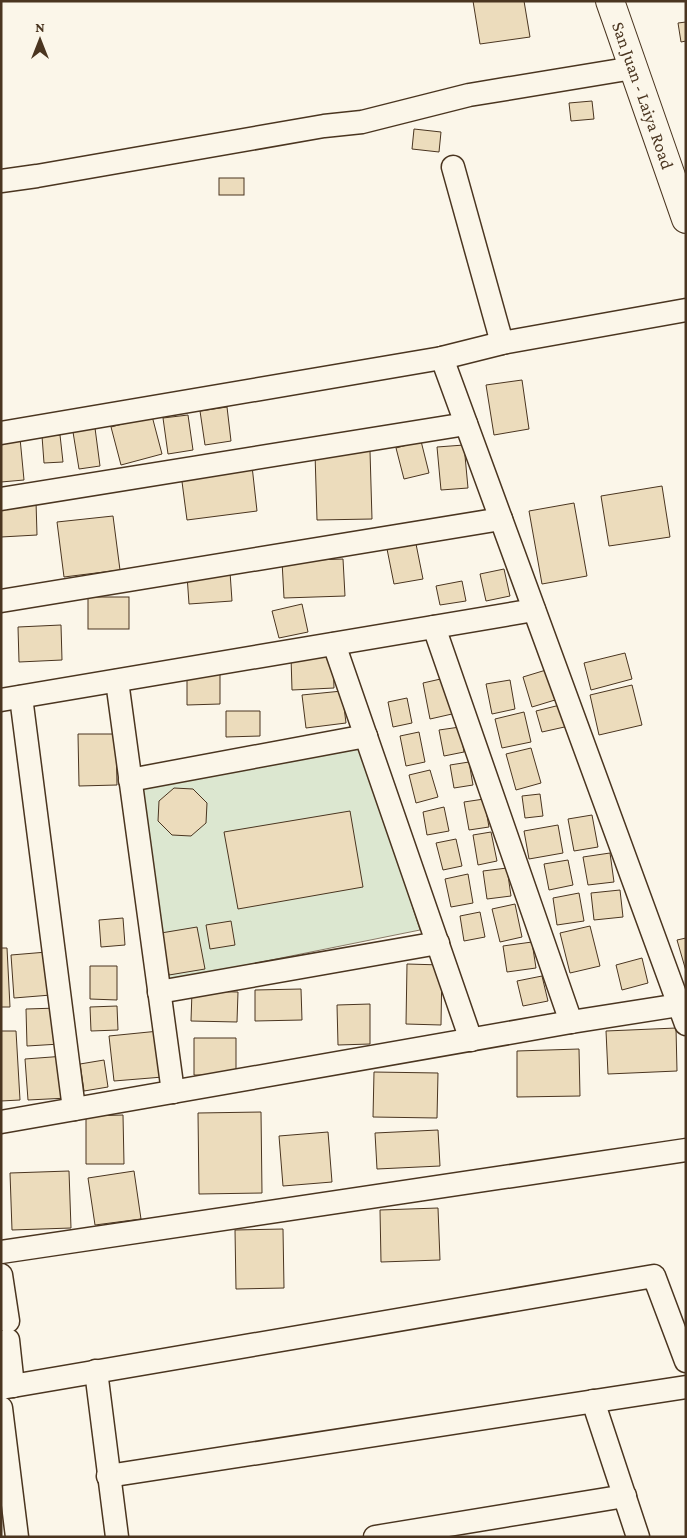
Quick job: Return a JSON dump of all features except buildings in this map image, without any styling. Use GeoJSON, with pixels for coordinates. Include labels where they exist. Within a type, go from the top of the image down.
{"type":"FeatureCollection","features":[{"type":"Feature","properties":{"kind":"main road","name":"San Juan - Laiya Road"},"geometry":{"type":"LineString","coordinates":[[610,1],[686,219]]}},
{"type":"Feature","properties":{"kind":"street"},"geometry":{"type":"LineString","coordinates":[[1,181],[324,126],[362,122],[469,95],[633,68]]}},
{"type":"Feature","properties":{"kind":"street"},"geometry":{"type":"LineString","coordinates":[[453,167],[502,343]]}},
{"type":"Feature","properties":{"kind":"street"},"geometry":{"type":"LineString","coordinates":[[1,433],[442,358],[502,343],[686,310]]}},
{"type":"Feature","properties":{"kind":"street"},"geometry":{"type":"LineString","coordinates":[[1,1122],[571,1022],[682,1015],[442,358]]}},
{"type":"Feature","properties":{"kind":"street"},"geometry":{"type":"LineString","coordinates":[[1,499],[466,424]]}},
{"type":"Feature","properties":{"kind":"street"},"geometry":{"type":"LineString","coordinates":[[1,600],[501,518]]}},
{"type":"Feature","properties":{"kind":"street"},"geometry":{"type":"LineString","coordinates":[[74,1109],[11,699],[534,610]]}},
{"type":"Feature","properties":{"kind":"street"},"geometry":{"type":"LineString","coordinates":[[434,626],[571,1022]]}},
{"type":"Feature","properties":{"kind":"street"},"geometry":{"type":"LineString","coordinates":[[334,644],[471,1040]]}},
{"type":"Feature","properties":{"kind":"street"},"geometry":{"type":"LineString","coordinates":[[117,681],[173,1092]]}},
{"type":"Feature","properties":{"kind":"street"},"geometry":{"type":"LineString","coordinates":[[130,780],[366,736]]}},
{"type":"Feature","properties":{"kind":"street"},"geometry":{"type":"LineString","coordinates":[[159,992],[438,942]]}},
{"type":"Feature","properties":{"kind":"street"},"geometry":{"type":"LineString","coordinates":[[1,1252],[686,1150]]}},
{"type":"Feature","properties":{"kind":"street"},"geometry":{"type":"LineString","coordinates":[[1,1275],[8,1330],[7,1387],[654,1276],[686,1360]]}},
{"type":"Feature","properties":{"kind":"street"},"geometry":{"type":"LineString","coordinates":[[96,1371],[117,1537]]}},
{"type":"Feature","properties":{"kind":"street"},"geometry":{"type":"LineString","coordinates":[[108,1476],[686,1387]]}},
{"type":"Feature","properties":{"kind":"street"},"geometry":{"type":"LineString","coordinates":[[593,1401],[638,1537]]}},
{"type":"Feature","properties":{"kind":"street"},"geometry":{"type":"LineString","coordinates":[[1,1408],[17,1537]]}},
{"type":"Feature","properties":{"kind":"street"},"geometry":{"type":"LineString","coordinates":[[376,1537],[625,1496]]}},
{"type":"Feature","properties":{"kind":"green space"},"geometry":{"type":"Polygon","coordinates":[[[361,746],[420,930],[167,981],[140,788],[361,746]]]}}]}
